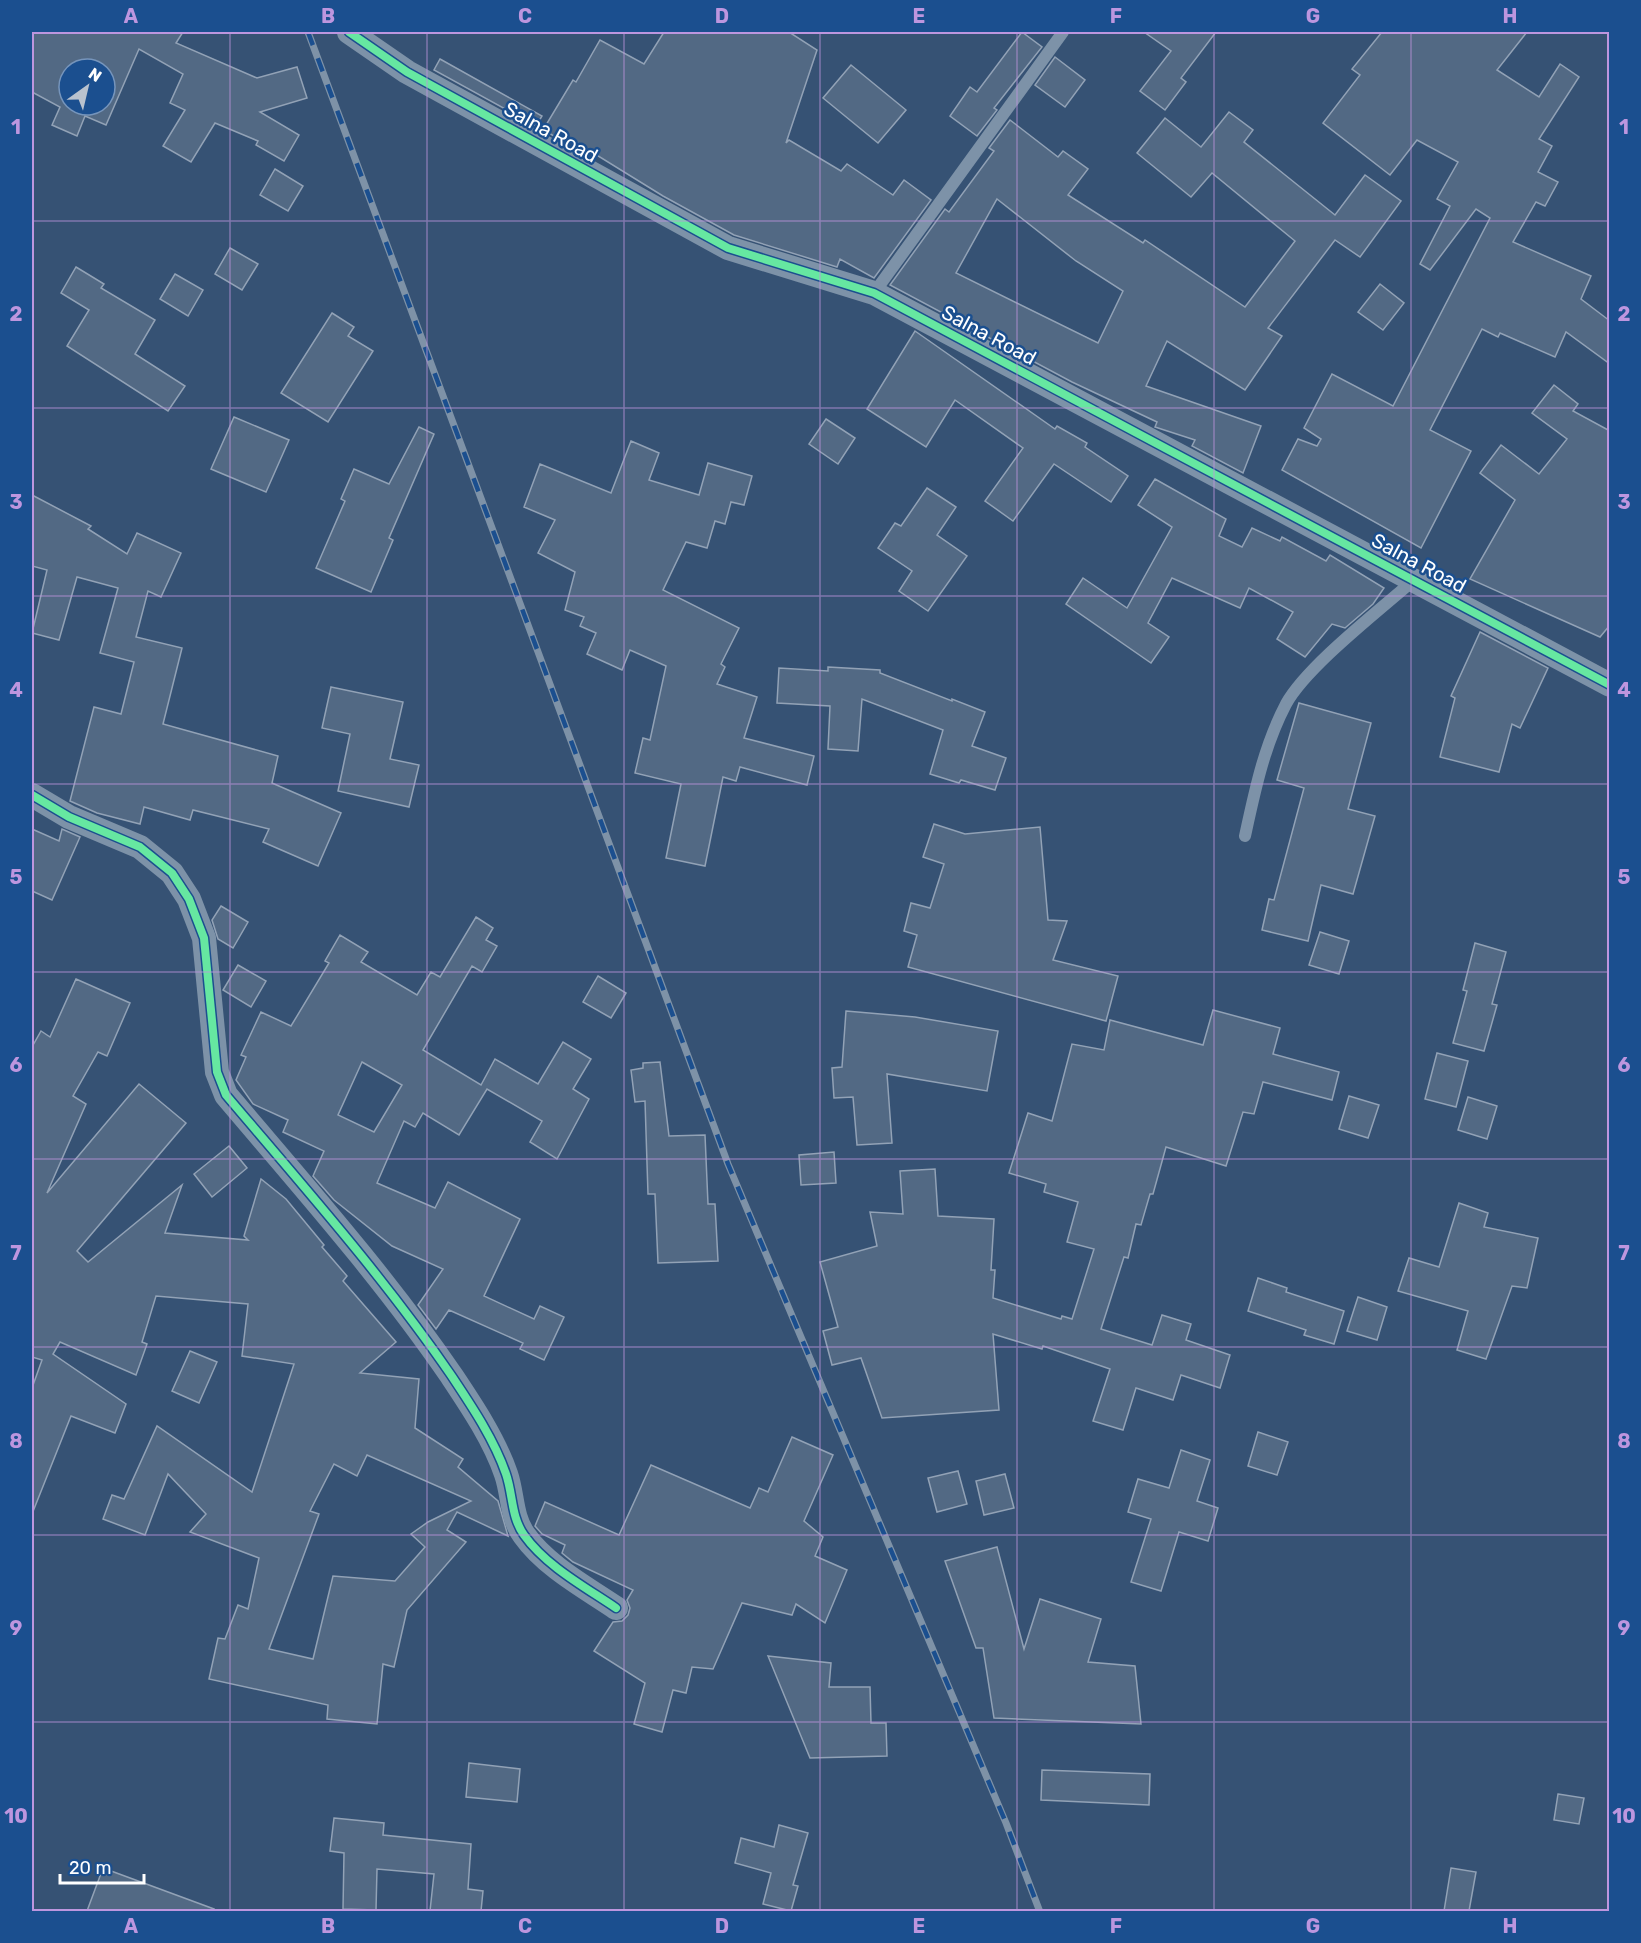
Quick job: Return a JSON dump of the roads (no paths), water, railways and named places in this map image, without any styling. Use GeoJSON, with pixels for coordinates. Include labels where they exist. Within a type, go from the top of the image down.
{"type":"FeatureCollection","features":[{"type":"Feature","properties":{"kind":"street","name":"Salna Road"},"geometry":{"type":"LineString","coordinates":[[349,32],[407,72],[728,248],[874,293],[1415,579],[1610,685]]}},
{"type":"Feature","properties":{"kind":"street"},"geometry":{"type":"LineString","coordinates":[[32,795],[69,817],[140,847],[172,873],[189,899],[204,938],[218,1072],[226,1095],[344,1235],[451,1375],[498,1451],[507,1477],[511,1505],[523,1534],[551,1563],[616,1608]]}},
{"type":"Feature","properties":{"kind":"lane"},"geometry":{"type":"LineString","coordinates":[[874,293],[1063,32]]}},
{"type":"Feature","properties":{"kind":"lane"},"geometry":{"type":"LineString","coordinates":[[1245,836],[1262,759],[1287,702],[1315,669],[1415,579]]}},
{"type":"Feature","properties":{"kind":"railway"},"geometry":{"type":"LineString","coordinates":[[308,32],[728,1164],[1006,1823],[1040,1912]]}}]}
